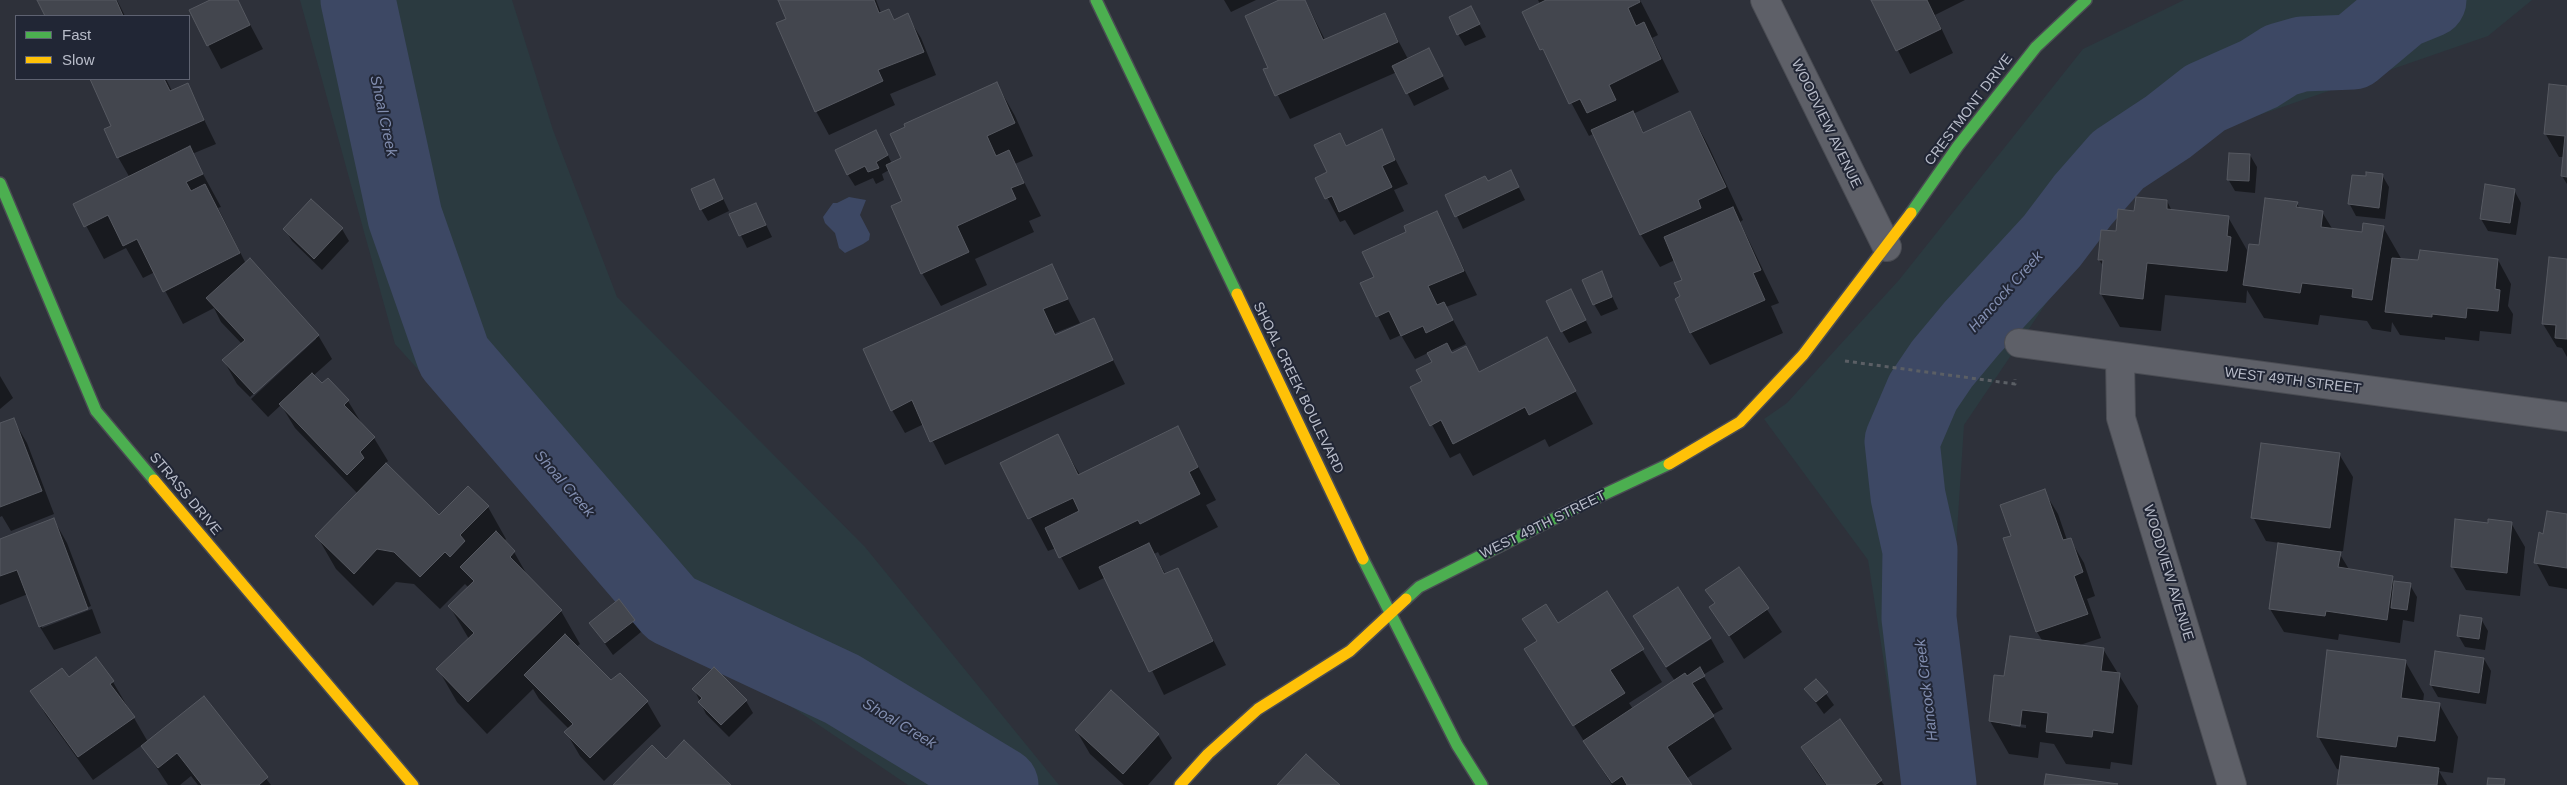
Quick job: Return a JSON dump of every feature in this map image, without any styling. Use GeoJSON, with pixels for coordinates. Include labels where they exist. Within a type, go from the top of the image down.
{"type":"FeatureCollection","features":[{"type":"Feature","properties":{"kind":"street","name":"SHOAL CREEK BOULEVARD"},"geometry":{"type":"LineString","coordinates":[[1096,0],[1389,614],[1457,745],[1482,785]]}},
{"type":"Feature","properties":{"kind":"street","name":"WOODVIEW AVENUE"},"geometry":{"type":"LineString","coordinates":[[1765,0],[1887,247]]}},
{"type":"Feature","properties":{"kind":"street","name":"CRESTMONT DRIVE"},"geometry":{"type":"LineString","coordinates":[[1887,247],[1958,146],[2036,47],[2086,0]]}},
{"type":"Feature","properties":{"kind":"street","name":"STRASS DRIVE"},"geometry":{"type":"LineString","coordinates":[[0,183],[96,412],[413,785]]}},
{"type":"Feature","properties":{"kind":"street","name":"WEST 49TH STREET"},"geometry":{"type":"LineString","coordinates":[[1180,785],[1208,754],[1258,709],[1350,651],[1419,587],[1575,508],[1673,462],[1740,422],[1803,355],[1887,247]]}},
{"type":"Feature","properties":{"kind":"street","name":"WEST 49TH STREET"},"geometry":{"type":"LineString","coordinates":[[2019,344],[2567,417]]}},
{"type":"Feature","properties":{"kind":"street","name":"WOODVIEW AVENUE"},"geometry":{"type":"LineString","coordinates":[[2120,358],[2121,418],[2232,785]]}},
{"type":"Feature","properties":{"kind":"path"},"geometry":{"type":"LineString","coordinates":[[1887,367],[1969,378]]}},
{"type":"Feature","properties":{"kind":"shaded area"},"geometry":{"type":"Polygon","coordinates":[[[300,0],[512,0],[553,130],[617,297],[865,547],[1059,785],[908,785],[716,656],[643,618],[395,344],[300,0]]]}},
{"type":"Feature","properties":{"kind":"shaded area"},"geometry":{"type":"Polygon","coordinates":[[[2184,0],[2532,0],[2488,36],[2204,134],[2102,214],[2047,302],[1964,425],[1953,593],[1975,785],[1903,785],[1868,560],[1764,419],[1787,403],[1899,280],[2083,49],[2184,0]]]}},
{"type":"Feature","properties":{"kind":"water"},"geometry":{"type":"Polygon","coordinates":[[[849,197],[866,200],[860,215],[870,234],[869,240],[845,253],[839,248],[835,233],[825,223],[823,217],[833,203],[849,197]]]}},
{"type":"Feature","properties":{"kind":"building"},"geometry":{"type":"Polygon","coordinates":[[[37,0],[116,0],[123,15],[44,15],[37,0]]]}},
{"type":"Feature","properties":{"kind":"building"},"geometry":{"type":"Polygon","coordinates":[[[210,0],[238,0],[250,25],[207,46],[189,10],[210,0]]]}},
{"type":"Feature","properties":{"kind":"building"},"geometry":{"type":"Polygon","coordinates":[[[778,0],[874,0],[879,13],[889,9],[894,20],[908,13],[924,52],[878,70],[883,81],[815,112],[776,23],[786,19],[778,0]]]}},
{"type":"Feature","properties":{"kind":"building"},"geometry":{"type":"Polygon","coordinates":[[[1279,0],[1305,0],[1323,40],[1385,13],[1398,42],[1275,96],[1263,69],[1268,68],[1245,16],[1279,0]]]}},
{"type":"Feature","properties":{"kind":"building"},"geometry":{"type":"Polygon","coordinates":[[[1546,0],[1639,0],[1640,2],[1628,8],[1636,26],[1644,22],[1661,59],[1609,85],[1616,100],[1587,113],[1580,99],[1569,104],[1543,49],[1540,50],[1522,12],[1546,0]]]}},
{"type":"Feature","properties":{"kind":"building"},"geometry":{"type":"Polygon","coordinates":[[[1871,0],[1927,0],[1941,29],[1896,51],[1871,0]]]}},
{"type":"Feature","properties":{"kind":"building"},"geometry":{"type":"Polygon","coordinates":[[[1471,6],[1480,24],[1457,35],[1449,17],[1471,6]]]}},
{"type":"Feature","properties":{"kind":"building"},"geometry":{"type":"Polygon","coordinates":[[[1429,48],[1443,76],[1406,94],[1392,66],[1429,48]]]}},
{"type":"Feature","properties":{"kind":"building"},"geometry":{"type":"Polygon","coordinates":[[[90,80],[164,80],[170,91],[188,83],[204,120],[117,158],[104,129],[111,126],[90,80]]]}},
{"type":"Feature","properties":{"kind":"building"},"geometry":{"type":"Polygon","coordinates":[[[997,82],[1015,123],[987,136],[996,156],[1009,150],[1024,183],[1011,188],[1016,199],[957,226],[969,252],[921,274],[891,206],[902,201],[886,165],[901,158],[890,134],[905,127],[904,124],[997,82]]]}},
{"type":"Feature","properties":{"kind":"building"},"geometry":{"type":"Polygon","coordinates":[[[2549,84],[2567,86],[2567,177],[2561,176],[2565,136],[2544,134],[2549,84]]]}},
{"type":"Feature","properties":{"kind":"building"},"geometry":{"type":"Polygon","coordinates":[[[1633,111],[1643,133],[1690,111],[1726,187],[1698,200],[1701,208],[1640,235],[1591,130],[1633,111]]]}},
{"type":"Feature","properties":{"kind":"building"},"geometry":{"type":"Polygon","coordinates":[[[1382,129],[1395,160],[1382,166],[1392,187],[1339,212],[1332,196],[1325,199],[1315,178],[1327,172],[1314,145],[1340,133],[1346,146],[1382,129]]]}},
{"type":"Feature","properties":{"kind":"building"},"geometry":{"type":"Polygon","coordinates":[[[876,130],[888,155],[876,162],[879,168],[868,172],[865,166],[847,175],[835,150],[876,130]]]}},
{"type":"Feature","properties":{"kind":"building"},"geometry":{"type":"Polygon","coordinates":[[[190,146],[203,174],[186,182],[191,191],[205,184],[240,253],[163,292],[137,239],[123,246],[108,215],[84,227],[73,204],[190,146]]]}},
{"type":"Feature","properties":{"kind":"building"},"geometry":{"type":"Polygon","coordinates":[[[2229,153],[2250,154],[2249,181],[2227,180],[2229,153]]]}},
{"type":"Feature","properties":{"kind":"building"},"geometry":{"type":"Polygon","coordinates":[[[1511,170],[1519,187],[1455,217],[1445,195],[1485,176],[1488,181],[1511,170]]]}},
{"type":"Feature","properties":{"kind":"building"},"geometry":{"type":"Polygon","coordinates":[[[2366,172],[2383,174],[2379,208],[2348,204],[2352,175],[2366,176],[2366,172]]]}},
{"type":"Feature","properties":{"kind":"building"},"geometry":{"type":"Polygon","coordinates":[[[714,179],[723,199],[700,210],[691,189],[714,179]]]}},
{"type":"Feature","properties":{"kind":"building"},"geometry":{"type":"Polygon","coordinates":[[[2485,184],[2515,189],[2510,223],[2480,219],[2485,184]]]}},
{"type":"Feature","properties":{"kind":"building"},"geometry":{"type":"Polygon","coordinates":[[[2136,197],[2167,200],[2167,209],[2229,216],[2227,236],[2231,237],[2227,271],[2147,263],[2143,299],[2100,294],[2103,260],[2098,260],[2101,230],[2116,231],[2118,209],[2134,211],[2136,197]]]}},
{"type":"Feature","properties":{"kind":"building"},"geometry":{"type":"Polygon","coordinates":[[[2265,198],[2298,202],[2296,207],[2323,211],[2321,227],[2362,232],[2363,223],[2384,226],[2372,300],[2352,297],[2353,289],[2302,283],[2300,293],[2243,285],[2249,244],[2259,245],[2265,198]]]}},
{"type":"Feature","properties":{"kind":"building"},"geometry":{"type":"Polygon","coordinates":[[[311,199],[343,228],[314,259],[283,229],[311,199]]]}},
{"type":"Feature","properties":{"kind":"building"},"geometry":{"type":"Polygon","coordinates":[[[756,203],[766,225],[739,236],[729,214],[756,203]]]}},
{"type":"Feature","properties":{"kind":"building"},"geometry":{"type":"Polygon","coordinates":[[[1733,207],[1761,270],[1753,273],[1765,300],[1690,333],[1675,299],[1680,296],[1674,283],[1682,280],[1664,237],[1733,207]]]}},
{"type":"Feature","properties":{"kind":"building"},"geometry":{"type":"Polygon","coordinates":[[[1437,211],[1464,271],[1428,286],[1437,305],[1444,302],[1453,320],[1426,333],[1423,326],[1401,336],[1389,311],[1376,317],[1360,283],[1374,277],[1362,252],[1406,232],[1404,226],[1437,211]]]}},
{"type":"Feature","properties":{"kind":"building"},"geometry":{"type":"Polygon","coordinates":[[[2420,250],[2498,259],[2495,289],[2500,290],[2498,311],[2467,308],[2466,318],[2432,314],[2432,317],[2385,312],[2392,258],[2418,260],[2420,250]]]}},
{"type":"Feature","properties":{"kind":"building"},"geometry":{"type":"Polygon","coordinates":[[[2549,257],[2567,259],[2567,339],[2555,338],[2556,325],[2542,324],[2549,257]]]}},
{"type":"Feature","properties":{"kind":"building"},"geometry":{"type":"Polygon","coordinates":[[[250,258],[319,335],[254,394],[222,360],[245,340],[206,298],[250,258]]]}},
{"type":"Feature","properties":{"kind":"building"},"geometry":{"type":"Polygon","coordinates":[[[1052,264],[1068,299],[1043,309],[1055,335],[1094,318],[1113,360],[930,442],[912,400],[891,411],[863,349],[1052,264]]]}},
{"type":"Feature","properties":{"kind":"building"},"geometry":{"type":"Polygon","coordinates":[[[1602,271],[1612,297],[1593,305],[1582,280],[1602,271]]]}},
{"type":"Feature","properties":{"kind":"building"},"geometry":{"type":"Polygon","coordinates":[[[1571,289],[1586,320],[1561,332],[1546,301],[1571,289]]]}},
{"type":"Feature","properties":{"kind":"building"},"geometry":{"type":"Polygon","coordinates":[[[1547,337],[1576,391],[1529,415],[1525,407],[1453,444],[1441,420],[1430,426],[1410,387],[1422,381],[1416,370],[1432,362],[1427,353],[1447,343],[1452,353],[1466,346],[1479,372],[1547,337]]]}},
{"type":"Feature","properties":{"kind":"building"},"geometry":{"type":"Polygon","coordinates":[[[312,373],[322,383],[328,378],[349,400],[344,405],[375,437],[360,452],[364,458],[347,475],[279,404],[312,373]]]}},
{"type":"Feature","properties":{"kind":"building"},"geometry":{"type":"Polygon","coordinates":[[[14,418],[42,491],[0,507],[0,423],[14,418]]]}},
{"type":"Feature","properties":{"kind":"building"},"geometry":{"type":"Polygon","coordinates":[[[1178,426],[1198,467],[1189,472],[1200,494],[1140,524],[1138,520],[1059,558],[1045,528],[1079,511],[1073,498],[1028,519],[1000,463],[1058,434],[1078,475],[1178,426]]]}},
{"type":"Feature","properties":{"kind":"building"},"geometry":{"type":"Polygon","coordinates":[[[2261,443],[2340,453],[2330,528],[2251,518],[2261,443]]]}},
{"type":"Feature","properties":{"kind":"building"},"geometry":{"type":"Polygon","coordinates":[[[386,463],[439,515],[468,486],[489,506],[460,535],[465,541],[450,557],[445,552],[420,577],[394,552],[377,549],[354,574],[315,536],[386,463]]]}},
{"type":"Feature","properties":{"kind":"building"},"geometry":{"type":"Polygon","coordinates":[[[2045,489],[2063,540],[2071,538],[2083,572],[2074,576],[2088,614],[2036,632],[2003,538],[2011,536],[2000,505],[2045,489]]]}},
{"type":"Feature","properties":{"kind":"building"},"geometry":{"type":"Polygon","coordinates":[[[2547,511],[2567,514],[2567,568],[2534,563],[2539,532],[2543,534],[2547,511]]]}},
{"type":"Feature","properties":{"kind":"building"},"geometry":{"type":"Polygon","coordinates":[[[54,518],[88,609],[39,627],[17,570],[0,576],[0,539],[54,518]]]}},
{"type":"Feature","properties":{"kind":"building"},"geometry":{"type":"Polygon","coordinates":[[[2455,519],[2488,523],[2488,519],[2512,522],[2507,573],[2451,567],[2455,519]]]}},
{"type":"Feature","properties":{"kind":"building"},"geometry":{"type":"Polygon","coordinates":[[[496,531],[515,551],[510,557],[562,610],[468,702],[436,669],[474,633],[448,606],[474,581],[460,567],[496,531]]]}},
{"type":"Feature","properties":{"kind":"building"},"geometry":{"type":"Polygon","coordinates":[[[1149,543],[1164,574],[1178,568],[1213,641],[1149,672],[1099,567],[1149,543]]]}},
{"type":"Feature","properties":{"kind":"building"},"geometry":{"type":"Polygon","coordinates":[[[2278,543],[2341,552],[2338,567],[2393,576],[2387,620],[2326,611],[2325,616],[2269,609],[2278,543]]]}},
{"type":"Feature","properties":{"kind":"building"},"geometry":{"type":"Polygon","coordinates":[[[1739,567],[1769,608],[1729,636],[1709,607],[1715,603],[1705,590],[1739,567]]]}},
{"type":"Feature","properties":{"kind":"building"},"geometry":{"type":"Polygon","coordinates":[[[2394,581],[2411,583],[2407,610],[2391,608],[2394,581]]]}},
{"type":"Feature","properties":{"kind":"building"},"geometry":{"type":"Polygon","coordinates":[[[1678,587],[1711,638],[1666,667],[1633,616],[1678,587]]]}},
{"type":"Feature","properties":{"kind":"building"},"geometry":{"type":"Polygon","coordinates":[[[1607,591],[1644,649],[1610,670],[1625,693],[1573,726],[1524,649],[1537,641],[1522,619],[1546,604],[1558,623],[1607,591]]]}},
{"type":"Feature","properties":{"kind":"building"},"geometry":{"type":"Polygon","coordinates":[[[619,599],[635,620],[605,643],[589,623],[619,599]]]}},
{"type":"Feature","properties":{"kind":"building"},"geometry":{"type":"Polygon","coordinates":[[[2460,615],[2482,618],[2479,639],[2457,636],[2460,615]]]}},
{"type":"Feature","properties":{"kind":"building"},"geometry":{"type":"Polygon","coordinates":[[[565,634],[611,680],[620,673],[648,701],[590,758],[564,732],[573,724],[524,675],[565,634]]]}},
{"type":"Feature","properties":{"kind":"building"},"geometry":{"type":"Polygon","coordinates":[[[2010,636],[2104,648],[2101,671],[2120,673],[2113,733],[2093,730],[2092,737],[2046,732],[2048,713],[2022,710],[2020,726],[1989,721],[1994,675],[2004,676],[2010,636]]]}},
{"type":"Feature","properties":{"kind":"building"},"geometry":{"type":"Polygon","coordinates":[[[2327,650],[2406,660],[2401,698],[2440,703],[2435,741],[2398,736],[2396,747],[2317,737],[2327,650]]]}},
{"type":"Feature","properties":{"kind":"building"},"geometry":{"type":"Polygon","coordinates":[[[2435,651],[2484,658],[2479,693],[2430,685],[2435,651]]]}},
{"type":"Feature","properties":{"kind":"building"},"geometry":{"type":"Polygon","coordinates":[[[96,657],[114,681],[110,684],[135,717],[78,757],[30,691],[62,668],[69,677],[96,657]]]}},
{"type":"Feature","properties":{"kind":"building"},"geometry":{"type":"Polygon","coordinates":[[[714,667],[747,700],[721,725],[698,702],[702,698],[692,689],[714,667]]]}},
{"type":"Feature","properties":{"kind":"building"},"geometry":{"type":"Polygon","coordinates":[[[1700,667],[1705,676],[1692,683],[1714,716],[1667,747],[1692,785],[1627,785],[1622,776],[1612,783],[1583,741],[1685,673],[1687,676],[1700,667]]]}},
{"type":"Feature","properties":{"kind":"building"},"geometry":{"type":"Polygon","coordinates":[[[1816,679],[1828,692],[1816,702],[1804,689],[1816,679]]]}},
{"type":"Feature","properties":{"kind":"building"},"geometry":{"type":"Polygon","coordinates":[[[1111,690],[1159,734],[1123,774],[1075,730],[1111,690]]]}},
{"type":"Feature","properties":{"kind":"building"},"geometry":{"type":"Polygon","coordinates":[[[204,696],[268,777],[259,785],[202,785],[177,753],[158,768],[141,746],[204,696]]]}},
{"type":"Feature","properties":{"kind":"building"},"geometry":{"type":"Polygon","coordinates":[[[1840,719],[1882,780],[1875,785],[1827,785],[1801,747],[1840,719]]]}},
{"type":"Feature","properties":{"kind":"building"},"geometry":{"type":"Polygon","coordinates":[[[684,740],[731,785],[613,785],[652,745],[666,759],[684,740]]]}},
{"type":"Feature","properties":{"kind":"building"},"geometry":{"type":"Polygon","coordinates":[[[1306,754],[1324,771],[1340,785],[1277,785],[1306,754]]]}},
{"type":"Feature","properties":{"kind":"building"},"geometry":{"type":"Polygon","coordinates":[[[2341,756],[2439,768],[2437,785],[2337,785],[2341,756]]]}},
{"type":"Feature","properties":{"kind":"building"},"geometry":{"type":"Polygon","coordinates":[[[2046,774],[2118,784],[2044,785],[2046,774]]]}},
{"type":"Feature","properties":{"kind":"building"},"geometry":{"type":"Polygon","coordinates":[[[2488,778],[2505,779],[2504,785],[2487,785],[2488,778]]]}},
{"type":"Feature","properties":{"kind":"waterway","name":"Shoal Creek"},"geometry":{"type":"LineString","coordinates":[[358,0],[405,217],[454,357],[671,609],[842,689],[1001,785]]}},
{"type":"Feature","properties":{"kind":"waterway","name":"Hancock Creek"},"geometry":{"type":"LineString","coordinates":[[1939,785],[1919,618],[1920,550],[1908,496],[1902,441],[1923,392],[1942,364],[1972,328],[2052,241],[2083,200],[2118,160],[2168,127],[2205,98],[2259,74],[2281,60],[2302,54],[2353,52],[2402,11],[2429,0]]}},
{"type":"Feature","properties":{"kind":"traffic: fast"},"geometry":{"type":"LineString","coordinates":[[1096,0],[1237,294]]}},
{"type":"Feature","properties":{"kind":"traffic: fast"},"geometry":{"type":"LineString","coordinates":[[1911,213],[1958,146],[2036,47],[2086,0]]}},
{"type":"Feature","properties":{"kind":"traffic: fast"},"geometry":{"type":"LineString","coordinates":[[0,183],[96,411],[154,480]]}},
{"type":"Feature","properties":{"kind":"traffic: fast"},"geometry":{"type":"LineString","coordinates":[[1406,599],[1419,587],[1575,508],[1669,464]]}},
{"type":"Feature","properties":{"kind":"traffic: fast"},"geometry":{"type":"LineString","coordinates":[[1363,559],[1457,745],[1482,785]]}},
{"type":"Feature","properties":{"kind":"traffic: slow"},"geometry":{"type":"LineString","coordinates":[[1669,464],[1740,422],[1803,355],[1911,213]]}},
{"type":"Feature","properties":{"kind":"traffic: slow"},"geometry":{"type":"LineString","coordinates":[[1237,294],[1363,559]]}},
{"type":"Feature","properties":{"kind":"traffic: slow"},"geometry":{"type":"LineString","coordinates":[[154,480],[413,785]]}},
{"type":"Feature","properties":{"kind":"traffic: slow"},"geometry":{"type":"LineString","coordinates":[[1180,785],[1208,754],[1258,709],[1350,651],[1406,599]]}}]}
